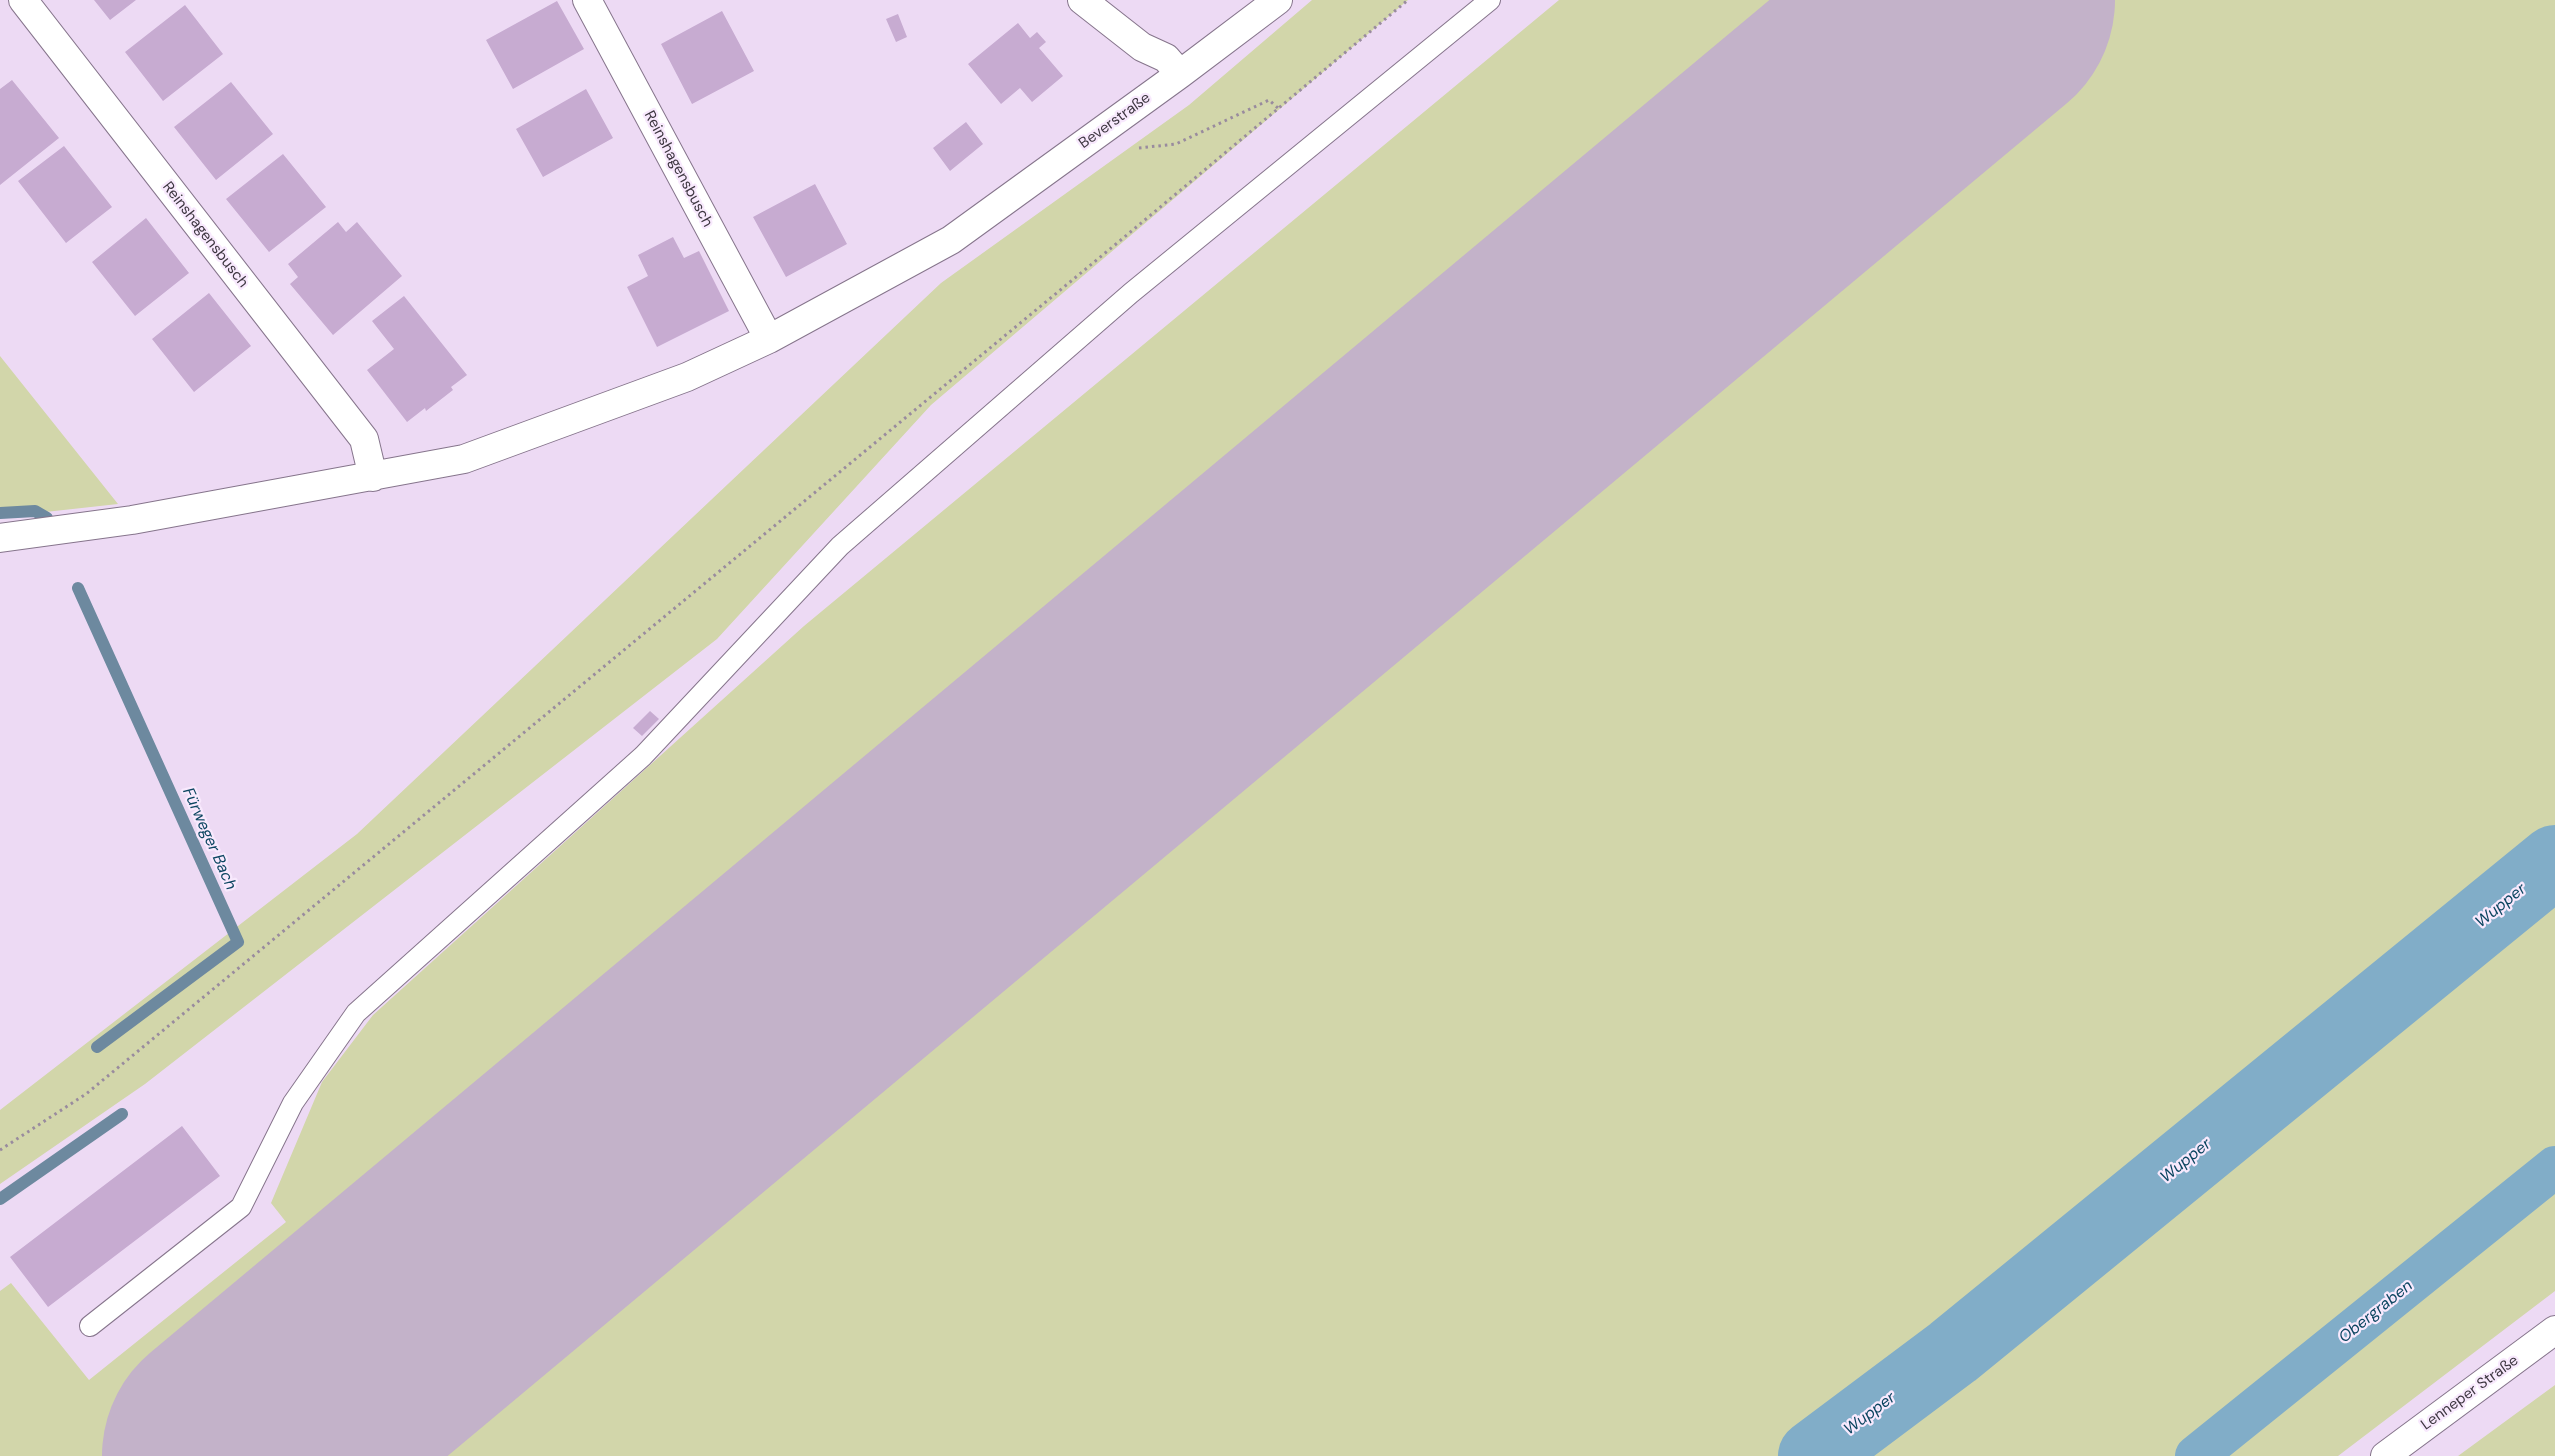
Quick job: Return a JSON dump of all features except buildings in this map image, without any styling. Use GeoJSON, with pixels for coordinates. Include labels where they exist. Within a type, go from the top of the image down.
{"type":"FeatureCollection","features":[{"type":"Feature","properties":{"kind":"street","name":"Reinshagensbusch"},"geometry":{"type":"LineString","coordinates":[[22,0],[364,439],[373,477]]}},
{"type":"Feature","properties":{"kind":"street","name":"Reinshagensbusch"},"geometry":{"type":"LineString","coordinates":[[587,0],[769,339]]}},
{"type":"Feature","properties":{"kind":"street"},"geometry":{"type":"LineString","coordinates":[[1082,0],[1142,47],[1166,58],[1180,74]]}},
{"type":"Feature","properties":{"kind":"street","name":"Beverstraße"},"geometry":{"type":"LineString","coordinates":[[0,538],[132,520],[464,459],[687,377],[769,339],[951,240],[1180,74],[1278,0]]}},
{"type":"Feature","properties":{"kind":"street","name":"Lenneper Straße"},"geometry":{"type":"LineString","coordinates":[[2385,1456],[2555,1330]]}},
{"type":"Feature","properties":{"kind":"lane"},"geometry":{"type":"LineString","coordinates":[[90,1326],[241,1207],[293,1103],[356,1013],[643,756],[840,546],[1131,293],[1490,0]]}},
{"type":"Feature","properties":{"kind":"path"},"geometry":{"type":"LineString","coordinates":[[0,1150],[86,1094],[1279,109],[1408,0]]}},
{"type":"Feature","properties":{"kind":"path"},"geometry":{"type":"LineString","coordinates":[[1104,129],[1126,150],[1176,144],[1269,100],[1279,109]]}},
{"type":"Feature","properties":{"kind":"green space"},"geometry":{"type":"Polygon","coordinates":[[[1312,0],[1408,0],[931,405],[717,639],[145,1084],[0,1184],[0,1110],[357,834],[941,283],[1189,105],[1312,0]]]}},
{"type":"Feature","properties":{"kind":"green space"},"geometry":{"type":"Polygon","coordinates":[[[1559,0],[2555,0],[2555,1291],[2338,1456],[0,1456],[0,1291],[11,1283],[89,1380],[286,1222],[271,1203],[322,1082],[373,1015],[804,626],[1559,0]]]}},
{"type":"Feature","properties":{"kind":"green space"},"geometry":{"type":"Polygon","coordinates":[[[0,356],[118,504],[0,517],[0,356]]]}},
{"type":"Feature","properties":{"kind":"green space"},"geometry":{"type":"Polygon","coordinates":[[[2555,1385],[2555,1456],[2458,1456],[2555,1385]]]}},
{"type":"Feature","properties":{"kind":"waterway","name":"Fürweger Bach"},"geometry":{"type":"LineString","coordinates":[[0,513],[35,511],[47,518]]}},
{"type":"Feature","properties":{"kind":"waterway","name":"Fürweger Bach"},"geometry":{"type":"LineString","coordinates":[[78,588],[238,942],[97,1047]]}},
{"type":"Feature","properties":{"kind":"waterway","name":"Wupper"},"geometry":{"type":"LineString","coordinates":[[1814,1456],[1953,1352],[2555,861]]}},
{"type":"Feature","properties":{"kind":"waterway","name":"Fürweger Bach"},"geometry":{"type":"LineString","coordinates":[[0,1199],[122,1114]]}},
{"type":"Feature","properties":{"kind":"waterway","name":"Obergraben"},"geometry":{"type":"LineString","coordinates":[[2196,1456],[2555,1167]]}},
{"type":"Feature","properties":{"kind":"runway"},"geometry":{"type":"LineString","coordinates":[[237,1456],[1980,0]]}}]}
